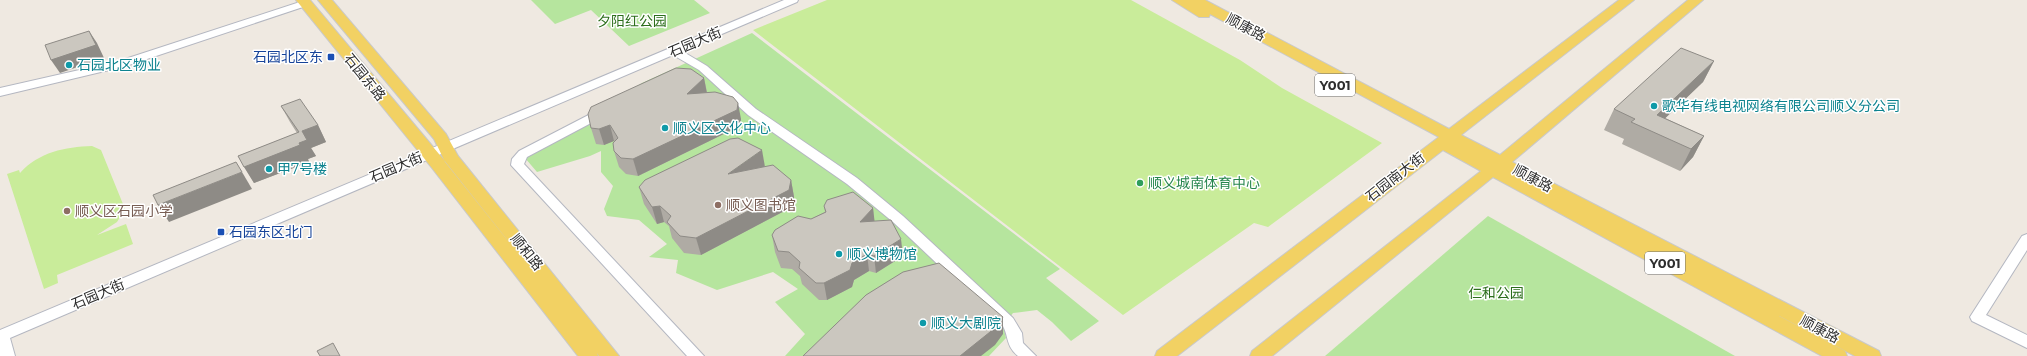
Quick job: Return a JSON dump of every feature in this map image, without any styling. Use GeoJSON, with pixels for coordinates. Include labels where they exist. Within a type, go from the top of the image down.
{"type":"FeatureCollection","features":[{"type":"Feature","properties":{"kind":"main road","name":"石园东路"},"geometry":{"type":"LineString","coordinates":[[325,0],[441,137],[446,147]]}},
{"type":"Feature","properties":{"kind":"main road","name":"顺康路"},"geometry":{"type":"LineString","coordinates":[[1179,0],[1445,138]]}},
{"type":"Feature","properties":{"kind":"main road","name":"顺康路"},"geometry":{"type":"LineString","coordinates":[[1195,0],[1838,356]]}},
{"type":"Feature","properties":{"kind":"main road","name":"石园南大街"},"geometry":{"type":"LineString","coordinates":[[1164,356],[1445,138],[1627,0]]}},
{"type":"Feature","properties":{"kind":"main road"},"geometry":{"type":"LineString","coordinates":[[1259,356],[1497,166],[1696,0]]}},
{"type":"Feature","properties":{"kind":"main road","name":"石园东路"},"geometry":{"type":"LineString","coordinates":[[304,1],[428,154]]}},
{"type":"Feature","properties":{"kind":"main road","name":"顺和路"},"geometry":{"type":"LineString","coordinates":[[446,147],[451,158],[610,356]]}},
{"type":"Feature","properties":{"kind":"main road","name":"顺和路"},"geometry":{"type":"LineString","coordinates":[[428,154],[589,356]]}},
{"type":"Feature","properties":{"kind":"main road","name":"顺康路"},"geometry":{"type":"LineString","coordinates":[[1497,166],[1872,356]]}},
{"type":"Feature","properties":{"kind":"street","name":"石园大街"},"geometry":{"type":"LineString","coordinates":[[0,336],[793,0]]}},
{"type":"Feature","properties":{"kind":"street"},"geometry":{"type":"LineString","coordinates":[[0,92],[122,64],[304,1]]}},
{"type":"Feature","properties":{"kind":"street"},"geometry":{"type":"LineString","coordinates":[[672,51],[681,62],[680,69],[698,64]]}},
{"type":"Feature","properties":{"kind":"street"},"geometry":{"type":"LineString","coordinates":[[672,51],[698,64],[752,112],[852,181],[898,219],[1008,322],[1014,333],[1016,346],[1028,356]]}},
{"type":"Feature","properties":{"kind":"street"},"geometry":{"type":"LineString","coordinates":[[613,106],[523,154],[518,159],[517,165],[696,356]]}},
{"type":"Feature","properties":{"kind":"street"},"geometry":{"type":"LineString","coordinates":[[2027,239],[1977,317],[2027,342]]}},
{"type":"Feature","properties":{"kind":"street"},"geometry":{"type":"LineString","coordinates":[[0,336],[7,356]]}},
{"type":"Feature","properties":{"kind":"green space","name":"夕阳红公园"},"geometry":{"type":"Polygon","coordinates":[[[531,0],[694,0],[710,13],[629,46],[591,10],[555,24],[531,0]]]}},
{"type":"Feature","properties":{"kind":"green space","name":"顺义城南体育中心"},"geometry":{"type":"Polygon","coordinates":[[[827,0],[1131,0],[1240,60],[1282,88],[1382,143],[1268,227],[1254,223],[1123,315],[753,30],[827,0]]]}},
{"type":"Feature","properties":{"kind":"green space"},"geometry":{"type":"Polygon","coordinates":[[[752,33],[1060,269],[1046,278],[1099,321],[1071,341],[1052,322],[1037,310],[1013,313],[1003,326],[1006,338],[989,356],[785,356],[805,334],[775,302],[798,289],[773,272],[717,290],[676,273],[678,260],[649,257],[667,244],[639,220],[607,216],[604,209],[613,186],[601,172],[601,151],[590,156],[537,172],[525,158],[642,83],[752,33]]]}},
{"type":"Feature","properties":{"kind":"green space"},"geometry":{"type":"Polygon","coordinates":[[[92,146],[101,150],[125,209],[117,222],[97,235],[126,224],[133,244],[57,275],[58,283],[44,289],[7,174],[19,170],[20,173],[35,160],[44,155],[62,149],[92,146]]]}},
{"type":"Feature","properties":{"kind":"green space","name":"仁和公园"},"geometry":{"type":"Polygon","coordinates":[[[1488,216],[1735,356],[1325,356],[1488,216]]]}},
{"type":"Feature","properties":{"kind":"building"},"geometry":{"type":"Polygon","coordinates":[[[89,31],[96,45],[51,60],[45,45],[89,31]]]}},
{"type":"Feature","properties":{"kind":"building"},"geometry":{"type":"Polygon","coordinates":[[[1681,48],[1714,61],[1657,115],[1704,136],[1691,149],[1631,122],[1635,119],[1614,109],[1681,48]]]}},
{"type":"Feature","properties":{"kind":"building","name":"顺义区文化中心"},"geometry":{"type":"Polygon","coordinates":[[[676,68],[691,69],[704,78],[687,94],[715,92],[733,97],[738,103],[737,110],[633,159],[621,158],[614,151],[613,143],[618,138],[610,125],[599,129],[591,128],[588,114],[591,107],[676,68]]]}},
{"type":"Feature","properties":{"kind":"building"},"geometry":{"type":"Polygon","coordinates":[[[300,99],[318,125],[302,131],[307,140],[299,143],[300,145],[244,167],[238,156],[299,132],[281,106],[300,99]]]}},
{"type":"Feature","properties":{"kind":"building","name":"顺义图书馆"},"geometry":{"type":"Polygon","coordinates":[[[738,138],[762,150],[728,174],[773,165],[791,180],[789,190],[696,238],[680,236],[667,222],[671,216],[660,206],[652,207],[639,187],[645,180],[730,139],[738,138]]]}},
{"type":"Feature","properties":{"kind":"building"},"geometry":{"type":"Polygon","coordinates":[[[236,162],[242,172],[158,205],[153,195],[236,162]]]}},
{"type":"Feature","properties":{"kind":"building","name":"顺义博物馆"},"geometry":{"type":"Polygon","coordinates":[[[853,192],[873,208],[860,222],[891,220],[901,239],[874,256],[867,254],[852,263],[850,270],[824,283],[816,283],[799,268],[800,262],[789,252],[778,251],[772,235],[775,230],[798,216],[811,219],[826,212],[824,206],[827,200],[853,192]]]}},
{"type":"Feature","properties":{"kind":"building","name":"顺义大剧院"},"geometry":{"type":"Polygon","coordinates":[[[939,263],[1003,317],[995,328],[960,356],[803,356],[866,295],[903,272],[939,263]]]}},
{"type":"Feature","properties":{"kind":"building"},"geometry":{"type":"Polygon","coordinates":[[[333,343],[340,356],[320,356],[317,351],[333,343]]]}},
{"type":"Feature","properties":{"kind":"place","name":"石园北区东"},"geometry":{"type":"Point","coordinates":[331,57]}},
{"type":"Feature","properties":{"kind":"place","name":"石园北区物业"},"geometry":{"type":"Point","coordinates":[69,65]}},
{"type":"Feature","properties":{"kind":"place","name":"歌华有线电视网络有限公司顺义分公司"},"geometry":{"type":"Point","coordinates":[1654,106]}},
{"type":"Feature","properties":{"kind":"place","name":"顺义区文化中心"},"geometry":{"type":"Point","coordinates":[665,128]}},
{"type":"Feature","properties":{"kind":"place","name":"甲7号楼"},"geometry":{"type":"Point","coordinates":[269,169]}},
{"type":"Feature","properties":{"kind":"place","name":"顺义城南体育中心"},"geometry":{"type":"Point","coordinates":[1140,183]}},
{"type":"Feature","properties":{"kind":"place","name":"顺义图书馆"},"geometry":{"type":"Point","coordinates":[718,205]}},
{"type":"Feature","properties":{"kind":"place","name":"顺义区石园小学"},"geometry":{"type":"Point","coordinates":[67,211]}},
{"type":"Feature","properties":{"kind":"place","name":"石园东区北门"},"geometry":{"type":"Point","coordinates":[221,232]}},
{"type":"Feature","properties":{"kind":"place","name":"顺义博物馆"},"geometry":{"type":"Point","coordinates":[839,254]}},
{"type":"Feature","properties":{"kind":"place","name":"顺义大剧院"},"geometry":{"type":"Point","coordinates":[923,323]}}]}
